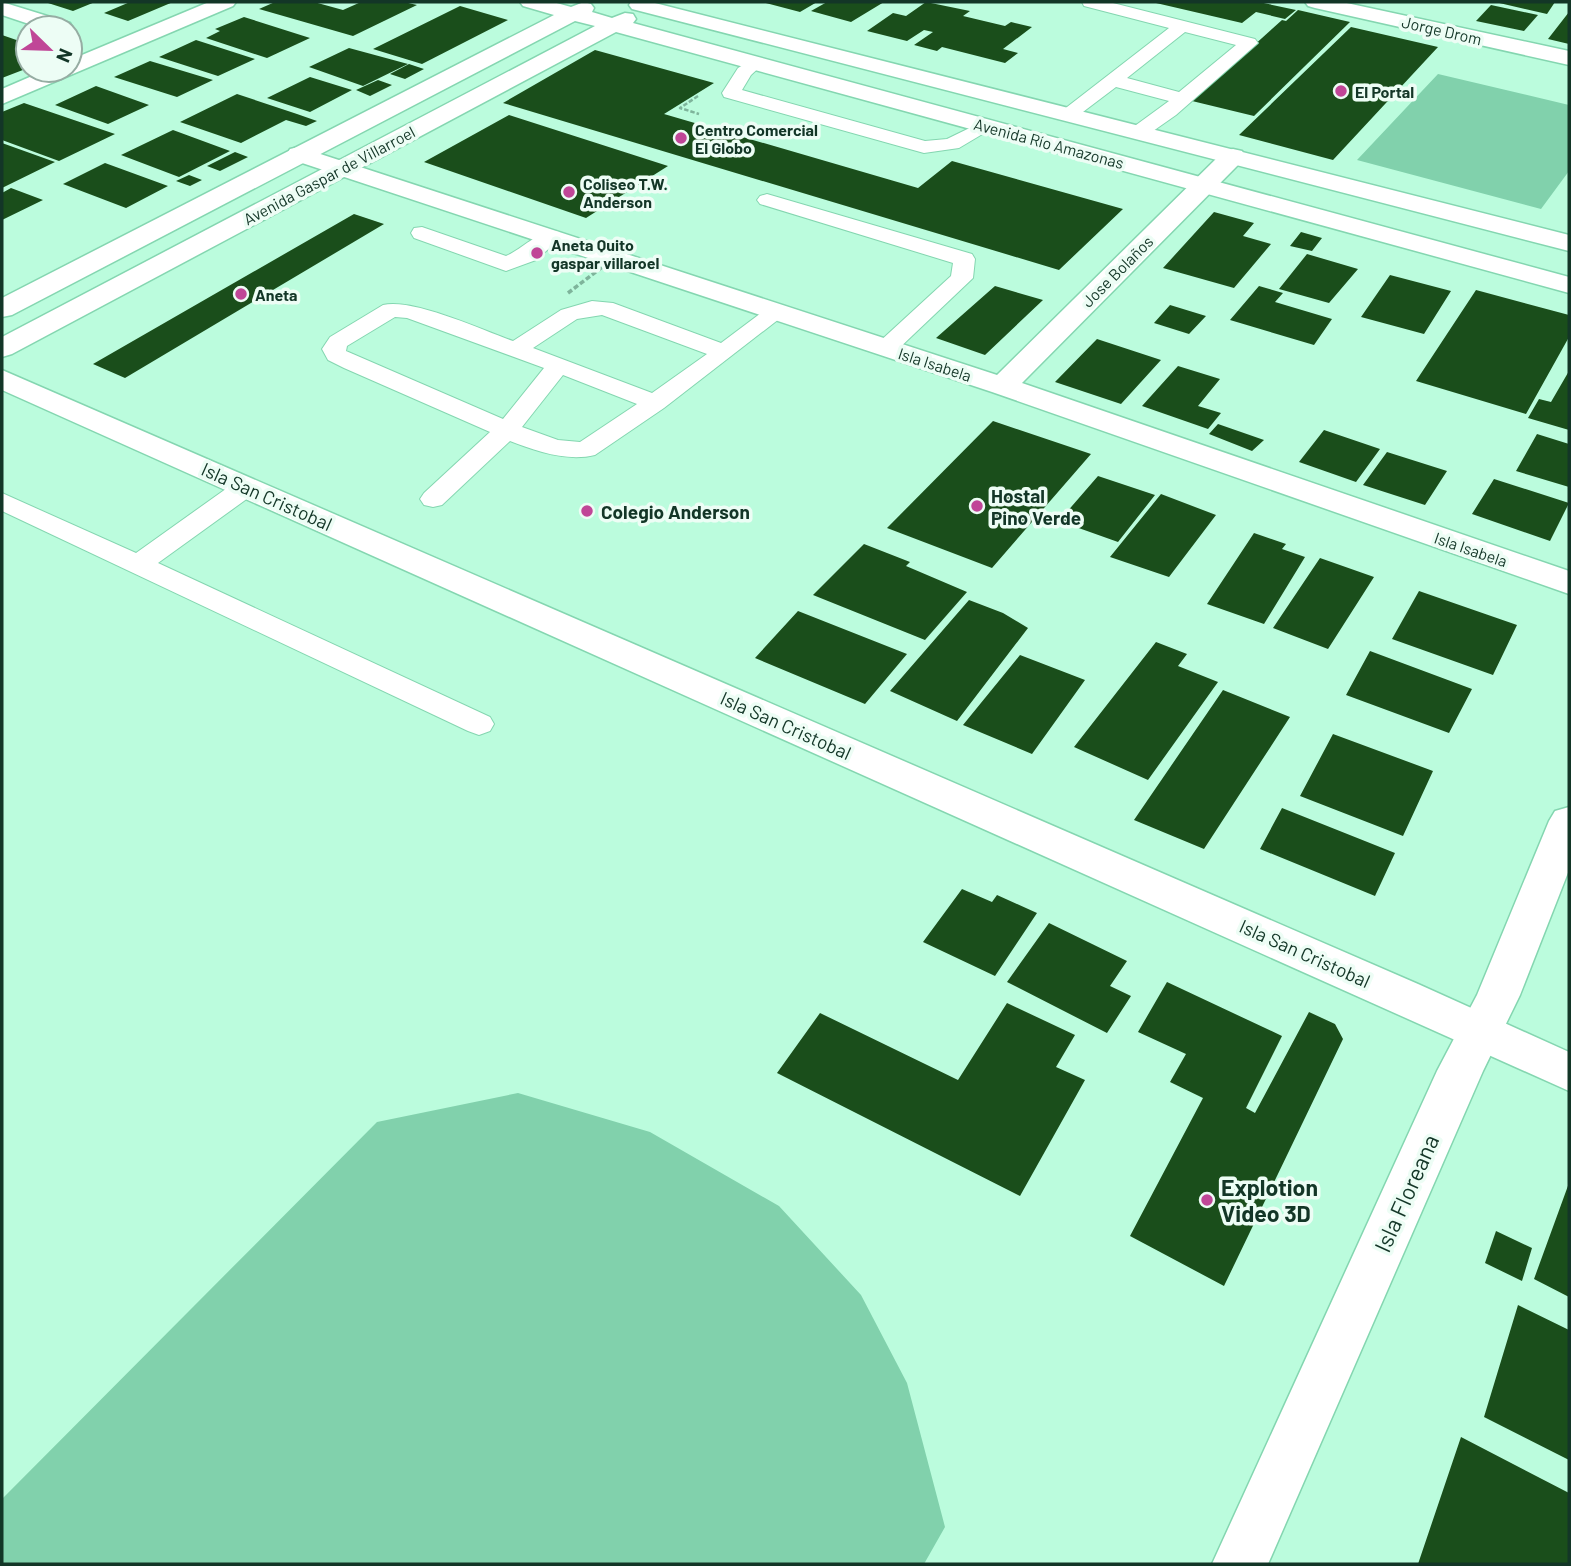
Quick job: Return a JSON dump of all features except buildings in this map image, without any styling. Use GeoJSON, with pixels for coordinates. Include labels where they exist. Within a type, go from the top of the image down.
{"type":"FeatureCollection","features":[{"type":"Feature","properties":{"kind":"street"},"geometry":{"type":"LineString","coordinates":[[84,62],[226,2]]}},
{"type":"Feature","properties":{"kind":"street","name":"Avenida Río Amazonas"},"geometry":{"type":"LineString","coordinates":[[530,2],[1569,285]]}},
{"type":"Feature","properties":{"kind":"street","name":"Avenida Gaspar de Villarroel"},"geometry":{"type":"LineString","coordinates":[[2,309],[597,2]]}},
{"type":"Feature","properties":{"kind":"street","name":"Jorge Drom"},"geometry":{"type":"LineString","coordinates":[[1315,2],[1569,58]]}},
{"type":"Feature","properties":{"kind":"street","name":"Avenida Río Amazonas"},"geometry":{"type":"LineString","coordinates":[[643,4],[1569,243]]}},
{"type":"Feature","properties":{"kind":"street","name":"Avenida Gaspar de Villarroel"},"geometry":{"type":"LineString","coordinates":[[2,348],[614,25],[643,4]]}},
{"type":"Feature","properties":{"kind":"street"},"geometry":{"type":"LineString","coordinates":[[2,8],[20,14]]}},
{"type":"Feature","properties":{"kind":"street"},"geometry":{"type":"LineString","coordinates":[[84,35],[120,47]]}},
{"type":"Feature","properties":{"kind":"street"},"geometry":{"type":"LineString","coordinates":[[2,97],[33,84]]}},
{"type":"Feature","properties":{"kind":"street","name":"Isla Isabela"},"geometry":{"type":"LineString","coordinates":[[299,154],[1002,386],[1569,583]]}},
{"type":"Feature","properties":{"kind":"street","name":"Jose Bolaños"},"geometry":{"type":"LineString","coordinates":[[1002,386],[1233,156]]}},
{"type":"Feature","properties":{"kind":"street","name":"Isla San Cristobal"},"geometry":{"type":"LineString","coordinates":[[2,379],[1569,1072]]}},
{"type":"Feature","properties":{"kind":"street","name":"Isla Floreana"},"geometry":{"type":"LineString","coordinates":[[1240,1564],[1454,1083],[1481,1031],[1569,821]]}},
{"type":"Feature","properties":{"kind":"lane"},"geometry":{"type":"LineString","coordinates":[[1090,2],[1248,43],[1139,132]]}},
{"type":"Feature","properties":{"kind":"lane"},"geometry":{"type":"LineString","coordinates":[[1068,114],[1182,25]]}},
{"type":"Feature","properties":{"kind":"lane"},"geometry":{"type":"LineString","coordinates":[[755,63],[744,72],[730,93],[924,147],[952,144],[986,127]]}},
{"type":"Feature","properties":{"kind":"lane"},"geometry":{"type":"LineString","coordinates":[[1113,80],[1182,99]]}},
{"type":"Feature","properties":{"kind":"lane"},"geometry":{"type":"LineString","coordinates":[[767,200],[964,259],[962,278],[886,348]]}},
{"type":"Feature","properties":{"kind":"lane"},"geometry":{"type":"LineString","coordinates":[[422,233],[506,264],[528,255],[551,237]]}},
{"type":"Feature","properties":{"kind":"lane"},"geometry":{"type":"LineString","coordinates":[[516,349],[562,317],[581,308],[593,307],[605,308],[724,352]]}},
{"type":"Feature","properties":{"kind":"lane"},"geometry":{"type":"LineString","coordinates":[[656,403],[516,349],[400,310],[391,310],[338,342],[334,349],[336,355],[366,370],[549,446],[573,451],[586,450],[656,403],[777,312]]}},
{"type":"Feature","properties":{"kind":"lane"},"geometry":{"type":"LineString","coordinates":[[433,499],[508,429],[559,365]]}},
{"type":"Feature","properties":{"kind":"lane"},"geometry":{"type":"LineString","coordinates":[[138,564],[246,487]]}},
{"type":"Feature","properties":{"kind":"lane"},"geometry":{"type":"LineString","coordinates":[[2,501],[479,724]]}},
{"type":"Feature","properties":{"kind":"path"},"geometry":{"type":"LineString","coordinates":[[568,293],[625,249]]}},
{"type":"Feature","properties":{"kind":"green space"},"geometry":{"type":"Polygon","coordinates":[[[1438,74],[1569,105],[1569,171],[1541,209],[1357,160],[1438,74]]]}},
{"type":"Feature","properties":{"kind":"green space"},"geometry":{"type":"Polygon","coordinates":[[[518,1093],[650,1132],[779,1206],[861,1295],[907,1383],[945,1527],[924,1564],[2,1564],[2,1499],[377,1122],[518,1093]]]}},
{"type":"Feature","properties":{"kind":"place","name":"El Portal"},"geometry":{"type":"Point","coordinates":[1341,91]}},
{"type":"Feature","properties":{"kind":"place","name":"Centro Comercial El Globo"},"geometry":{"type":"Point","coordinates":[681,138]}},
{"type":"Feature","properties":{"kind":"place","name":"Coliseo T.W. Anderson"},"geometry":{"type":"Point","coordinates":[569,192]}},
{"type":"Feature","properties":{"kind":"place","name":"Aneta Quito gaspar villaroel"},"geometry":{"type":"Point","coordinates":[537,253]}},
{"type":"Feature","properties":{"kind":"place","name":"Aneta"},"geometry":{"type":"Point","coordinates":[241,294]}},
{"type":"Feature","properties":{"kind":"place","name":"Hostal Pino Verde"},"geometry":{"type":"Point","coordinates":[977,506]}},
{"type":"Feature","properties":{"kind":"place","name":"Colegio Anderson"},"geometry":{"type":"Point","coordinates":[587,511]}},
{"type":"Feature","properties":{"kind":"place","name":"Explotion Video 3D"},"geometry":{"type":"Point","coordinates":[1207,1200]}}]}
